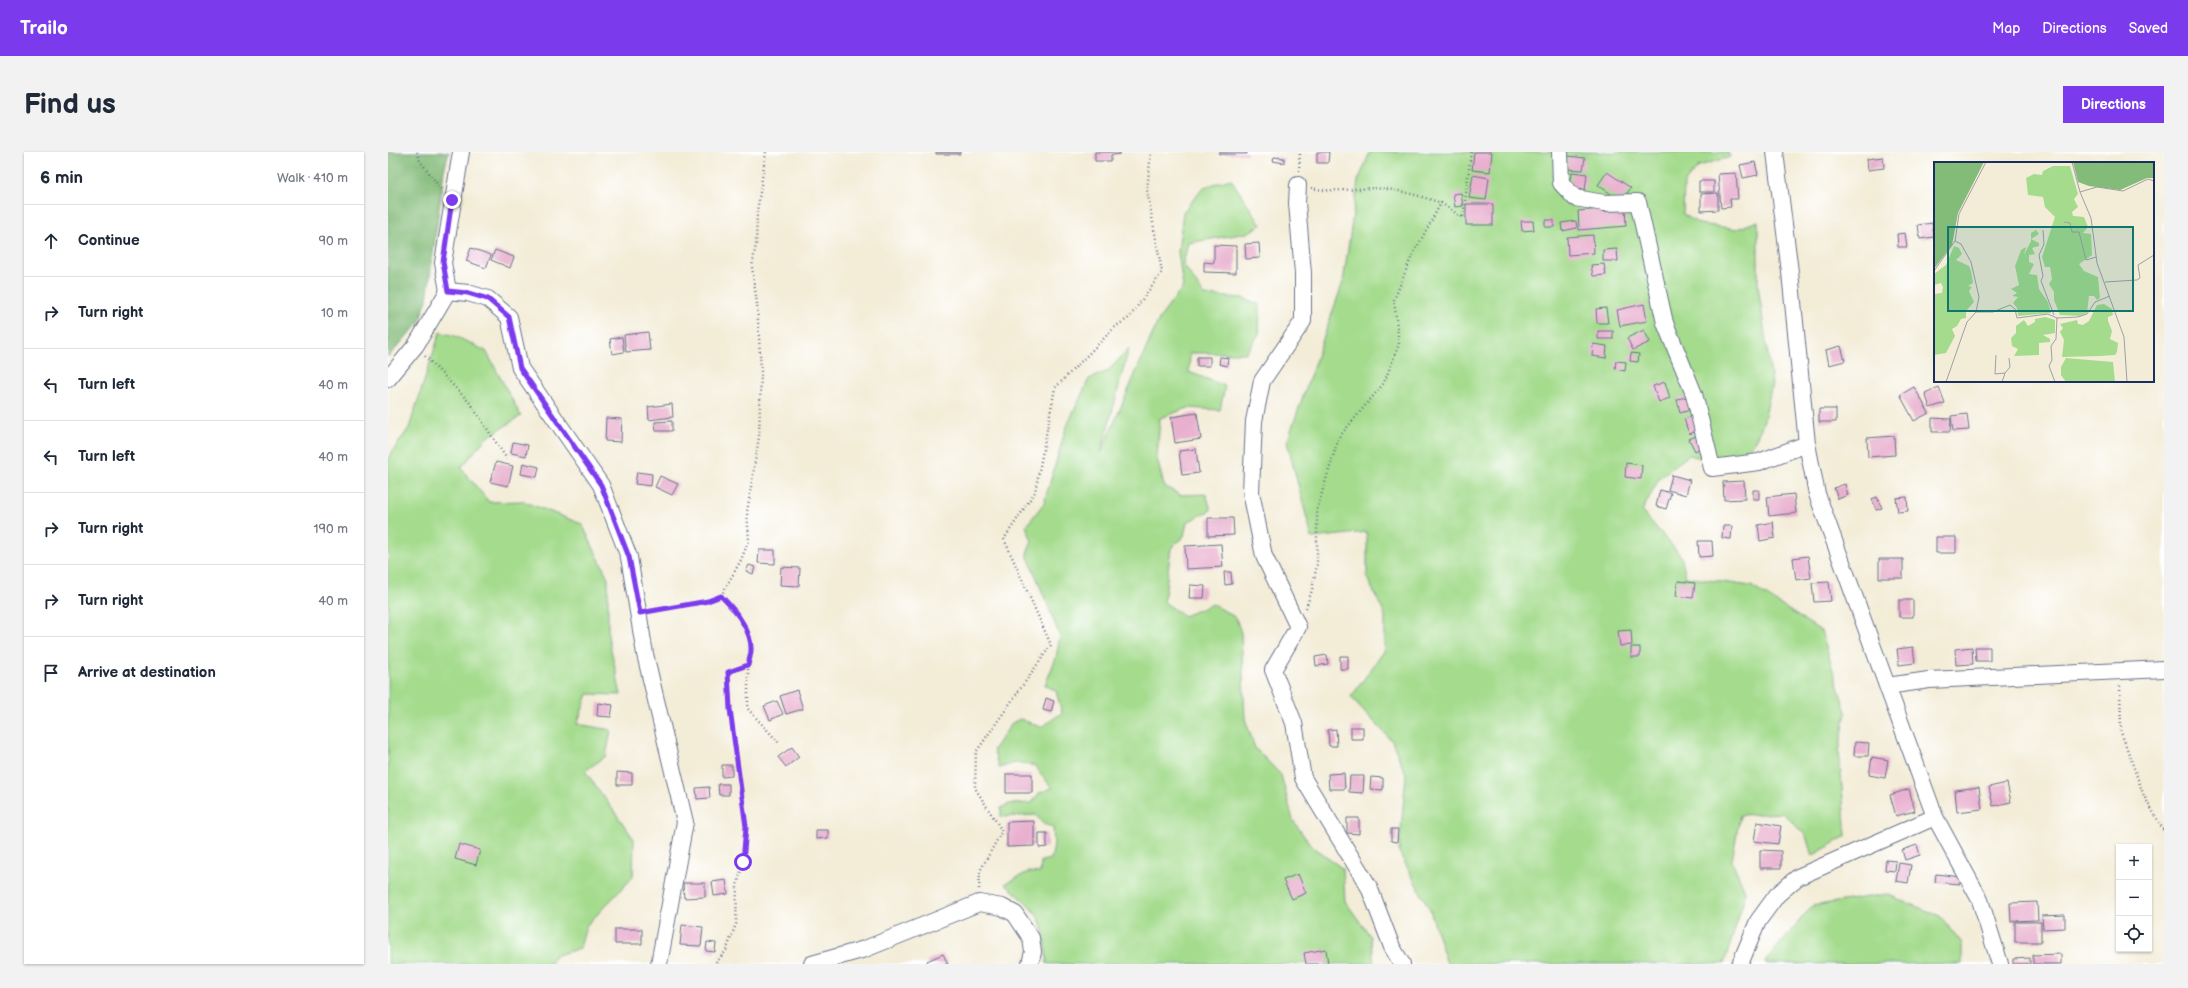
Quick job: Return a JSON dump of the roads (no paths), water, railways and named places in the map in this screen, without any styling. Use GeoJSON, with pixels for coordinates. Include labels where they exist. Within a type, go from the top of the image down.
{"type":"FeatureCollection","features":[{"type":"Feature","properties":{"kind":"street"},"geometry":{"type":"LineString","coordinates":[[388,379],[416,345],[448,291],[443,262],[461,152]]}},
{"type":"Feature","properties":{"kind":"street"},"geometry":{"type":"LineString","coordinates":[[1560,152],[1562,184],[1576,198],[1604,203],[1638,202],[1665,323],[1694,394],[1712,468],[1758,462],[1808,444]]}},
{"type":"Feature","properties":{"kind":"street"},"geometry":{"type":"LineString","coordinates":[[1775,152],[1790,272],[1808,444],[1817,494],[1935,817],[1980,900],[2000,964]]}},
{"type":"Feature","properties":{"kind":"street"},"geometry":{"type":"LineString","coordinates":[[1298,185],[1297,203],[1303,273],[1303,321],[1262,381],[1254,421],[1251,492],[1264,556],[1298,627],[1273,670],[1294,723],[1303,778],[1369,887],[1392,947],[1402,964]]}},
{"type":"Feature","properties":{"kind":"street"},"geometry":{"type":"LineString","coordinates":[[448,291],[468,293],[488,299],[509,317],[520,368],[601,485],[629,557],[640,613],[645,654],[685,822],[659,964]]}},
{"type":"Feature","properties":{"kind":"street"},"geometry":{"type":"LineString","coordinates":[[1887,686],[1929,680],[2164,669]]}},
{"type":"Feature","properties":{"kind":"street"},"geometry":{"type":"LineString","coordinates":[[1740,964],[1758,921],[1777,895],[1798,876],[1935,817]]}},
{"type":"Feature","properties":{"kind":"street"},"geometry":{"type":"LineString","coordinates":[[812,964],[865,949],[979,903],[1002,907],[1015,914],[1031,938],[1033,952],[1030,964]]}}]}
